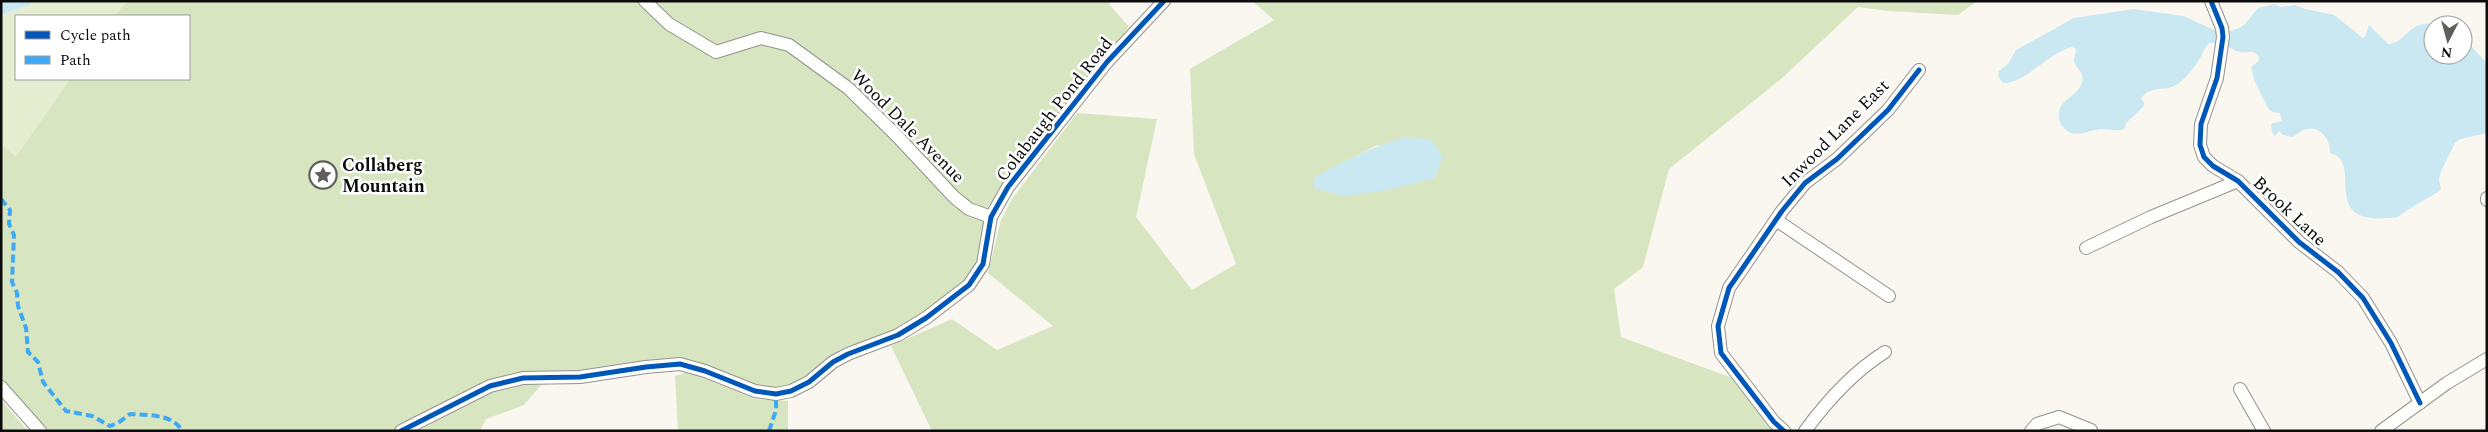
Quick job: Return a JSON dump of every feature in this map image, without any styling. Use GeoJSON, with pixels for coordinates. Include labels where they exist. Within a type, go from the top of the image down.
{"type":"FeatureCollection","features":[{"type":"Feature","properties":{"kind":"street","name":"Wood Dale Avenue"},"geometry":{"type":"LineString","coordinates":[[645,1],[669,24],[716,52],[761,38],[790,45],[848,88],[897,136],[954,198],[969,209],[991,217]]}},
{"type":"Feature","properties":{"kind":"street","name":"Colabaugh Pond Road"},"geometry":{"type":"LineString","coordinates":[[401,431],[490,386],[523,378],[580,377],[646,366],[680,364],[764,393],[776,394],[800,388],[848,354],[898,335],[926,318],[969,285],[983,264],[991,217],[1008,187],[1107,62],[1164,1]]}},
{"type":"Feature","properties":{"kind":"street","name":"Brook Lane"},"geometry":{"type":"LineString","coordinates":[[2211,1],[2222,28],[2222,48],[2217,78],[2201,124],[2200,145],[2204,157],[2214,166],[2238,181],[2299,242],[2338,272],[2363,298],[2391,343],[2420,403]]}},
{"type":"Feature","properties":{"kind":"street","name":"Inwood Lane East"},"geometry":{"type":"LineString","coordinates":[[1784,431],[1774,422],[1721,353],[1718,326],[1730,288],[1776,220],[1805,183],[1837,159],[1888,110],[1918,70]]}},
{"type":"Feature","properties":{"kind":"street"},"geometry":{"type":"LineString","coordinates":[[2086,248],[2151,216],[2238,181]]}},
{"type":"Feature","properties":{"kind":"street"},"geometry":{"type":"LineString","coordinates":[[1776,220],[1889,296]]}},
{"type":"Feature","properties":{"kind":"street"},"geometry":{"type":"LineString","coordinates":[[1805,431],[1820,412],[1866,364],[1885,352]]}},
{"type":"Feature","properties":{"kind":"street"},"geometry":{"type":"LineString","coordinates":[[2381,431],[2487,359]]}},
{"type":"Feature","properties":{"kind":"street"},"geometry":{"type":"LineString","coordinates":[[1,387],[40,431]]}},
{"type":"Feature","properties":{"kind":"street"},"geometry":{"type":"LineString","coordinates":[[2240,389],[2264,431]]}},
{"type":"Feature","properties":{"kind":"street"},"geometry":{"type":"LineString","coordinates":[[2031,431],[2038,424],[2059,417],[2092,430]]}},
{"type":"Feature","properties":{"kind":"green space"},"geometry":{"type":"Polygon","coordinates":[[[30,1],[129,1],[114,15],[15,15],[15,80],[69,80],[16,158],[1,144],[1,15],[30,5],[30,1]]]}},
{"type":"Feature","properties":{"kind":"green space"},"geometry":{"type":"Polygon","coordinates":[[[129,1],[1110,1],[1109,4],[1129,27],[988,207],[978,263],[972,275],[941,301],[891,333],[841,349],[822,368],[795,385],[769,390],[708,366],[614,367],[491,382],[391,431],[45,431],[1,379],[1,144],[16,157],[69,80],[190,80],[190,15],[114,15],[129,1]]]}},
{"type":"Feature","properties":{"kind":"green space"},"geometry":{"type":"Polygon","coordinates":[[[1252,1],[1977,1],[1958,15],[1889,11],[1858,7],[1781,79],[1669,169],[1643,267],[1614,289],[1621,337],[1735,379],[1777,431],[932,431],[891,346],[952,319],[997,350],[1053,326],[988,273],[1001,220],[1012,199],[1077,113],[1157,119],[1136,217],[1192,290],[1236,264],[1194,154],[1190,69],[1274,20],[1252,1]],[[1431,139],[1375,146],[1314,178],[1431,139]]]}},
{"type":"Feature","properties":{"kind":"green space"},"geometry":{"type":"Polygon","coordinates":[[[688,372],[755,399],[788,401],[788,431],[678,431],[675,376],[688,372]]]}},
{"type":"Feature","properties":{"kind":"green space"},"geometry":{"type":"Polygon","coordinates":[[[525,383],[541,385],[524,405],[486,419],[480,431],[418,431],[492,391],[525,383]]]}},
{"type":"Feature","properties":{"kind":"green space"},"geometry":{"type":"Polygon","coordinates":[[[1,400],[28,431],[1,431],[1,400]]]}},
{"type":"Feature","properties":{"kind":"water"},"geometry":{"type":"Polygon","coordinates":[[[1,1],[30,1],[30,5],[1,15],[1,1]]]}},
{"type":"Feature","properties":{"kind":"water"},"geometry":{"type":"Polygon","coordinates":[[[2274,4],[2281,7],[2295,5],[2334,15],[2363,38],[2369,25],[2388,44],[2394,43],[2415,27],[2423,24],[2423,65],[2473,65],[2473,48],[2487,63],[2487,133],[2460,139],[2455,143],[2441,171],[2439,179],[2441,190],[2398,217],[2372,218],[2357,213],[2349,204],[2344,168],[2340,159],[2330,153],[2327,139],[2321,132],[2305,129],[2292,137],[2283,135],[2279,131],[2275,136],[2272,132],[2271,124],[2282,121],[2280,113],[2272,112],[2268,108],[2255,82],[2251,67],[2259,61],[2259,57],[2253,52],[2240,52],[2224,44],[2209,43],[2194,68],[2176,85],[2152,90],[2144,95],[2141,99],[2144,102],[2144,106],[2121,130],[2101,129],[2076,134],[2071,133],[2062,126],[2059,119],[2059,111],[2064,103],[2078,90],[2083,79],[2074,61],[2076,49],[2072,47],[2063,50],[2011,82],[2003,83],[1998,76],[1999,71],[2008,64],[2016,50],[2074,18],[2134,9],[2183,16],[2219,32],[2239,28],[2245,24],[2258,8],[2274,4]]]}},
{"type":"Feature","properties":{"kind":"water"},"geometry":{"type":"Polygon","coordinates":[[[1402,138],[1431,139],[1443,157],[1435,178],[1383,191],[1343,196],[1314,188],[1314,178],[1335,166],[1357,155],[1402,138]]]}},
{"type":"Feature","properties":{"kind":"marked path"},"geometry":{"type":"LineString","coordinates":[[1,199],[10,210],[9,224],[14,235],[12,282],[17,293],[18,306],[26,328],[28,352],[38,362],[43,382],[66,411],[92,416],[110,426],[118,423],[130,414],[151,415],[173,421],[182,431]]}},
{"type":"Feature","properties":{"kind":"marked path"},"geometry":{"type":"LineString","coordinates":[[769,431],[776,410],[776,394]]}},
{"type":"Feature","properties":{"kind":"cycle path"},"geometry":{"type":"LineString","coordinates":[[401,431],[490,386],[523,378],[580,377],[680,364],[705,371],[755,391],[776,394],[791,391],[809,382],[833,362],[848,354],[898,335],[926,318],[969,285],[983,264],[991,217],[1008,187],[1107,62],[1164,1]]}},
{"type":"Feature","properties":{"kind":"cycle path"},"geometry":{"type":"LineString","coordinates":[[2211,1],[2222,28],[2223,37],[2217,78],[2201,124],[2200,145],[2204,157],[2213,166],[2238,181],[2299,242],[2338,272],[2363,298],[2391,343],[2420,403]]}},
{"type":"Feature","properties":{"kind":"cycle path"},"geometry":{"type":"LineString","coordinates":[[1784,431],[1774,422],[1721,353],[1718,326],[1729,288],[1782,211],[1805,183],[1837,159],[1888,110],[1919,70]]}},
{"type":"Feature","properties":{"kind":"place","name":"Collaberg Mountain"},"geometry":{"type":"Point","coordinates":[323,175]}}]}
